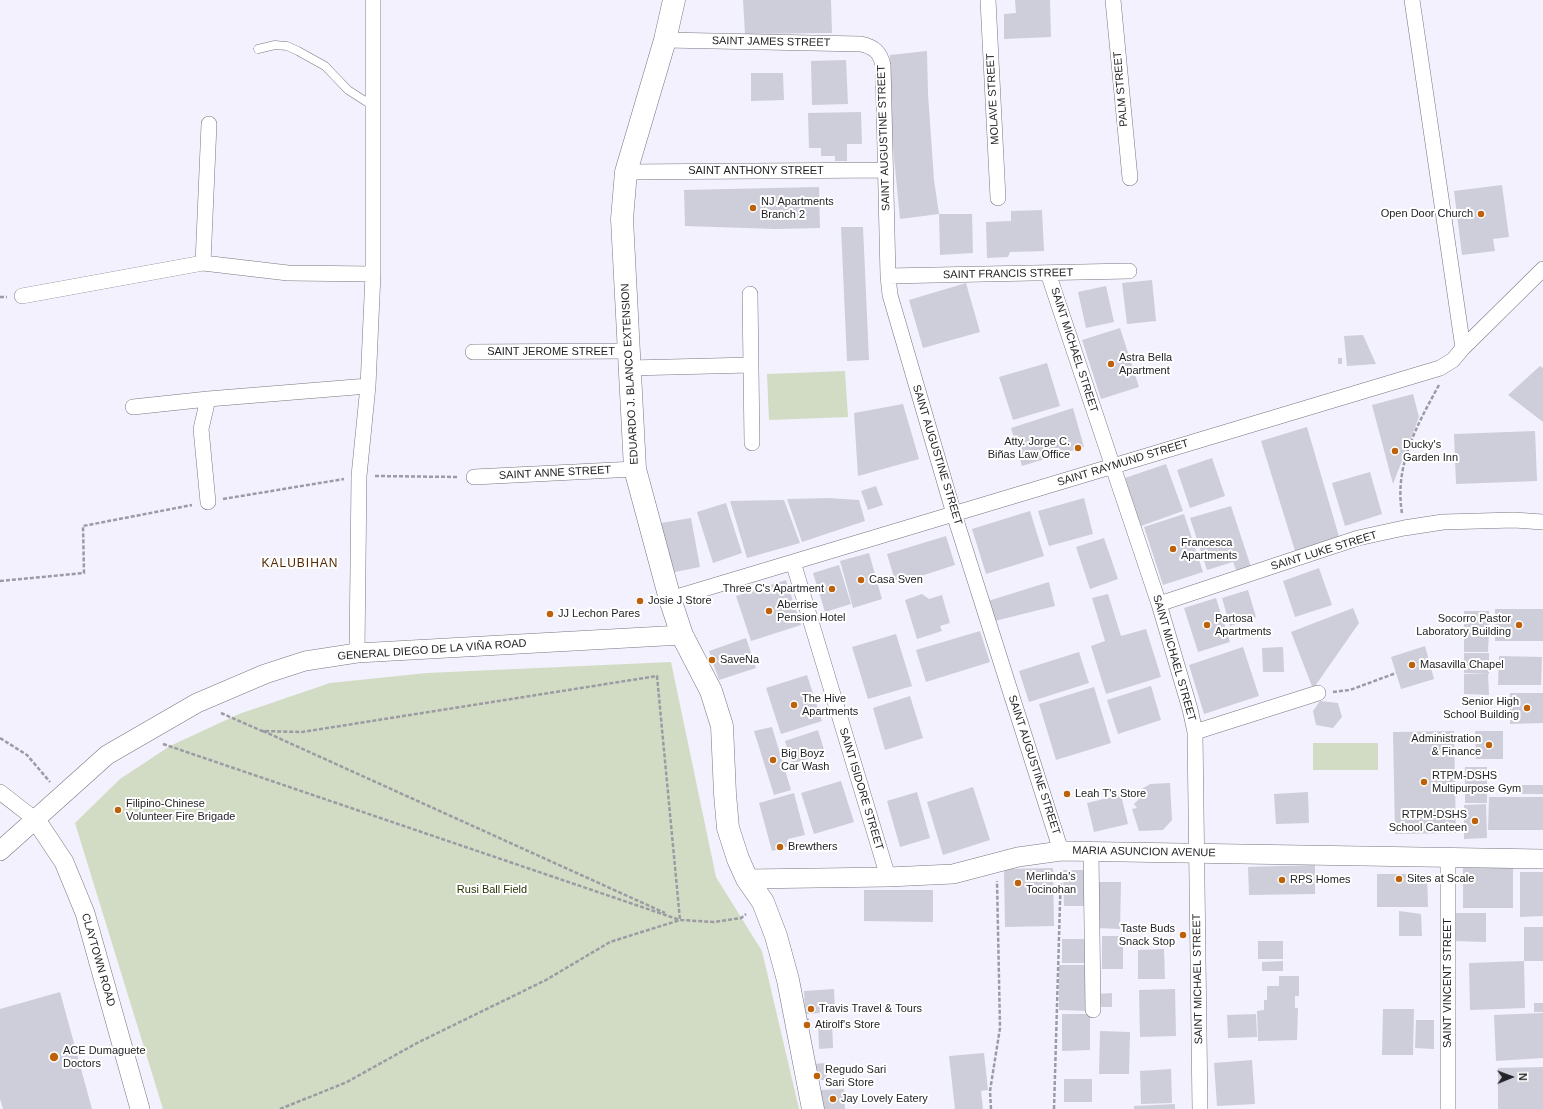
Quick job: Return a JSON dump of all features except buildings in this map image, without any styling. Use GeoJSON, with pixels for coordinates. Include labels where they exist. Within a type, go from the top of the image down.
{"type":"FeatureCollection","features":[{"type":"Feature","properties":{"kind":"main road","name":"EDUARDO J. BLANCO EXTENSION"},"geometry":{"type":"LineString","coordinates":[[674,0],[665,40],[626,172],[622,220],[635,469],[670,599],[682,635],[711,692],[722,726],[728,828],[738,859],[747,879],[763,902],[776,936],[788,980],[813,1109]]}},
{"type":"Feature","properties":{"kind":"street"},"geometry":{"type":"LineString","coordinates":[[357,653],[359,476],[368,386],[373,274],[373,0]]}},
{"type":"Feature","properties":{"kind":"street","name":"MOLAVE STREET"},"geometry":{"type":"LineString","coordinates":[[988,0],[998,198]]}},
{"type":"Feature","properties":{"kind":"street","name":"PALM STREET"},"geometry":{"type":"LineString","coordinates":[[1113,0],[1130,178]]}},
{"type":"Feature","properties":{"kind":"street"},"geometry":{"type":"LineString","coordinates":[[1412,0],[1463,348]]}},
{"type":"Feature","properties":{"kind":"street","name":"SAINT JAMES STREET"},"geometry":{"type":"LineString","coordinates":[[665,40],[861,44],[876,50]]}},
{"type":"Feature","properties":{"kind":"street","name":"SAINT AUGUSTINE STREET"},"geometry":{"type":"LineString","coordinates":[[876,50],[881,56],[883,65],[888,276],[895,313],[954,514],[1061,851]]}},
{"type":"Feature","properties":{"kind":"street"},"geometry":{"type":"LineString","coordinates":[[203,263],[209,124]]}},
{"type":"Feature","properties":{"kind":"street","name":"SAINT ANTHONY STREET"},"geometry":{"type":"LineString","coordinates":[[626,172],[885,170]]}},
{"type":"Feature","properties":{"kind":"street"},"geometry":{"type":"LineString","coordinates":[[22,296],[203,263],[288,273],[373,274]]}},
{"type":"Feature","properties":{"kind":"street","name":"SAINT RAYMUND STREET"},"geometry":{"type":"LineString","coordinates":[[670,599],[1440,368],[1453,360],[1463,348],[1543,269]]}},
{"type":"Feature","properties":{"kind":"street","name":"SAINT FRANCIS STREET"},"geometry":{"type":"LineString","coordinates":[[888,276],[1129,271]]}},
{"type":"Feature","properties":{"kind":"street","name":"SAINT MICHAEL STREET"},"geometry":{"type":"LineString","coordinates":[[1048,273],[1158,604],[1190,709],[1195,732],[1200,1109]]}},
{"type":"Feature","properties":{"kind":"street"},"geometry":{"type":"LineString","coordinates":[[750,294],[752,443]]}},
{"type":"Feature","properties":{"kind":"street","name":"SAINT JEROME STREET"},"geometry":{"type":"LineString","coordinates":[[473,352],[751,364]]}},
{"type":"Feature","properties":{"kind":"street"},"geometry":{"type":"LineString","coordinates":[[133,407],[208,399],[368,386]]}},
{"type":"Feature","properties":{"kind":"street"},"geometry":{"type":"LineString","coordinates":[[208,399],[200,429],[208,502]]}},
{"type":"Feature","properties":{"kind":"street","name":"SAINT ANNE STREET"},"geometry":{"type":"LineString","coordinates":[[474,477],[635,469]]}},
{"type":"Feature","properties":{"kind":"street","name":"SAINT LUKE STREET"},"geometry":{"type":"LineString","coordinates":[[1158,604],[1358,538],[1404,528],[1443,522],[1514,520],[1543,522]]}},
{"type":"Feature","properties":{"kind":"street","name":"SAINT ISIDORE STREET"},"geometry":{"type":"LineString","coordinates":[[793,562],[888,877]]}},
{"type":"Feature","properties":{"kind":"street","name":"GENERAL DIEGO DE LA VIÑA ROAD"},"geometry":{"type":"LineString","coordinates":[[0,851],[62,797],[107,755],[197,703],[265,674],[305,661],[357,653],[682,635]]}},
{"type":"Feature","properties":{"kind":"street"},"geometry":{"type":"LineString","coordinates":[[1195,732],[1318,694]]}},
{"type":"Feature","properties":{"kind":"street"},"geometry":{"type":"LineString","coordinates":[[0,792],[36,820]]}},
{"type":"Feature","properties":{"kind":"street","name":"CLAYTOWN ROAD"},"geometry":{"type":"LineString","coordinates":[[36,820],[64,862],[85,913],[140,1109]]}},
{"type":"Feature","properties":{"kind":"street","name":"MARIA ASUNCION AVENUE"},"geometry":{"type":"LineString","coordinates":[[747,879],[888,877],[953,874],[1018,857],[1061,851],[1196,854],[1448,856],[1543,859]]}},
{"type":"Feature","properties":{"kind":"street"},"geometry":{"type":"LineString","coordinates":[[1092,852],[1093,1010]]}},
{"type":"Feature","properties":{"kind":"street","name":"SAINT VINCENT STREET"},"geometry":{"type":"LineString","coordinates":[[1448,856],[1448,1109]]}},
{"type":"Feature","properties":{"kind":"lane"},"geometry":{"type":"LineString","coordinates":[[258,49],[275,45],[287,46],[298,51],[325,66],[348,90],[373,106]]}},
{"type":"Feature","properties":{"kind":"path"},"geometry":{"type":"LineString","coordinates":[[1404,528],[1400,495],[1403,466],[1416,426],[1453,360]]}},
{"type":"Feature","properties":{"kind":"path"},"geometry":{"type":"LineString","coordinates":[[0,581],[84,573],[83,526],[208,502],[359,476],[474,477]]}},
{"type":"Feature","properties":{"kind":"path"},"geometry":{"type":"LineString","coordinates":[[1318,694],[1350,690],[1396,673]]}},
{"type":"Feature","properties":{"kind":"path"},"geometry":{"type":"LineString","coordinates":[[262,731],[302,732],[657,676],[680,920]]}},
{"type":"Feature","properties":{"kind":"path"},"geometry":{"type":"LineString","coordinates":[[197,703],[680,920]]}},
{"type":"Feature","properties":{"kind":"path"},"geometry":{"type":"LineString","coordinates":[[140,736],[680,920],[714,922],[741,918],[763,902]]}},
{"type":"Feature","properties":{"kind":"path"},"geometry":{"type":"LineString","coordinates":[[0,738],[27,755],[62,797]]}},
{"type":"Feature","properties":{"kind":"path"},"geometry":{"type":"LineString","coordinates":[[1054,1109],[1061,851]]}},
{"type":"Feature","properties":{"kind":"path"},"geometry":{"type":"LineString","coordinates":[[991,1109],[990,1091],[1000,1028],[996,862]]}},
{"type":"Feature","properties":{"kind":"path"},"geometry":{"type":"LineString","coordinates":[[280,1109],[347,1082],[417,1043],[546,980],[610,942],[680,920]]}},
{"type":"Feature","properties":{"kind":"green space"},"geometry":{"type":"Polygon","coordinates":[[[845,371],[848,417],[769,420],[767,374],[845,371]]]}},
{"type":"Feature","properties":{"kind":"green space","name":"Rusi Ball Field"},"geometry":{"type":"Polygon","coordinates":[[[671,662],[716,877],[762,951],[799,1109],[163,1109],[75,823],[120,779],[170,746],[239,714],[330,683],[427,673],[671,662]]]}},
{"type":"Feature","properties":{"kind":"green space"},"geometry":{"type":"Polygon","coordinates":[[[1313,743],[1378,743],[1378,770],[1313,770],[1313,743]]]}},
{"type":"Feature","properties":{"kind":"place","name":"NJ Apartments Branch 2"},"geometry":{"type":"Point","coordinates":[753,208]}},
{"type":"Feature","properties":{"kind":"place","name":"Open Door Church"},"geometry":{"type":"Point","coordinates":[1481,214]}},
{"type":"Feature","properties":{"kind":"place","name":"Astra Bella Apartment"},"geometry":{"type":"Point","coordinates":[1111,364]}},
{"type":"Feature","properties":{"kind":"place","name":"Atty. Jorge C. Biñas Law Office"},"geometry":{"type":"Point","coordinates":[1078,448]}},
{"type":"Feature","properties":{"kind":"place","name":"Ducky's Garden Inn"},"geometry":{"type":"Point","coordinates":[1395,451]}},
{"type":"Feature","properties":{"kind":"place","name":"Francesca Apartments"},"geometry":{"type":"Point","coordinates":[1173,549]}},
{"type":"Feature","properties":{"kind":"place","name":"Casa Sven"},"geometry":{"type":"Point","coordinates":[861,580]}},
{"type":"Feature","properties":{"kind":"place","name":"Three C's Apartment"},"geometry":{"type":"Point","coordinates":[832,589]}},
{"type":"Feature","properties":{"kind":"place","name":"Josie J Store"},"geometry":{"type":"Point","coordinates":[640,601]}},
{"type":"Feature","properties":{"kind":"place","name":"Aberrise Pension Hotel"},"geometry":{"type":"Point","coordinates":[769,611]}},
{"type":"Feature","properties":{"kind":"place","name":"JJ Lechon Pares"},"geometry":{"type":"Point","coordinates":[550,614]}},
{"type":"Feature","properties":{"kind":"place","name":"Partosa Apartments"},"geometry":{"type":"Point","coordinates":[1207,625]}},
{"type":"Feature","properties":{"kind":"place","name":"Socorro Pastor Laboratory Building"},"geometry":{"type":"Point","coordinates":[1519,625]}},
{"type":"Feature","properties":{"kind":"place","name":"SaveNa"},"geometry":{"type":"Point","coordinates":[712,660]}},
{"type":"Feature","properties":{"kind":"place","name":"Masavilla Chapel"},"geometry":{"type":"Point","coordinates":[1412,665]}},
{"type":"Feature","properties":{"kind":"place","name":"The Hive Apartments"},"geometry":{"type":"Point","coordinates":[794,705]}},
{"type":"Feature","properties":{"kind":"place","name":"Senior High School Building"},"geometry":{"type":"Point","coordinates":[1527,708]}},
{"type":"Feature","properties":{"kind":"place","name":"Administration & Finance"},"geometry":{"type":"Point","coordinates":[1489,745]}},
{"type":"Feature","properties":{"kind":"place","name":"Big Boyz Car Wash"},"geometry":{"type":"Point","coordinates":[773,760]}},
{"type":"Feature","properties":{"kind":"place","name":"RTPM-DSHS Multipurpose Gym"},"geometry":{"type":"Point","coordinates":[1424,782]}},
{"type":"Feature","properties":{"kind":"place","name":"Leah T's Store"},"geometry":{"type":"Point","coordinates":[1067,794]}},
{"type":"Feature","properties":{"kind":"place","name":"Filipino-Chinese Volunteer Fire Brigade"},"geometry":{"type":"Point","coordinates":[118,810]}},
{"type":"Feature","properties":{"kind":"place","name":"RTPM-DSHS School Canteen"},"geometry":{"type":"Point","coordinates":[1475,821]}},
{"type":"Feature","properties":{"kind":"place","name":"Brewthers"},"geometry":{"type":"Point","coordinates":[780,847]}},
{"type":"Feature","properties":{"kind":"place","name":"Sites at Scale"},"geometry":{"type":"Point","coordinates":[1399,879]}},
{"type":"Feature","properties":{"kind":"place","name":"RPS Homes"},"geometry":{"type":"Point","coordinates":[1282,880]}},
{"type":"Feature","properties":{"kind":"place","name":"Merlinda's Tocinohan"},"geometry":{"type":"Point","coordinates":[1018,883]}},
{"type":"Feature","properties":{"kind":"place","name":"Taste Buds Snack Stop"},"geometry":{"type":"Point","coordinates":[1183,935]}},
{"type":"Feature","properties":{"kind":"place","name":"Travis Travel & Tours"},"geometry":{"type":"Point","coordinates":[811,1009]}},
{"type":"Feature","properties":{"kind":"place","name":"Atirolf's Store"},"geometry":{"type":"Point","coordinates":[807,1025]}},
{"type":"Feature","properties":{"kind":"place","name":"ACE Dumaguete Doctors"},"geometry":{"type":"Point","coordinates":[54,1057]}},
{"type":"Feature","properties":{"kind":"place","name":"Regudo Sari Sari Store"},"geometry":{"type":"Point","coordinates":[817,1076]}},
{"type":"Feature","properties":{"kind":"place","name":"Jay Lovely Eatery"},"geometry":{"type":"Point","coordinates":[833,1099]}},
{"type":"Feature","properties":{"kind":"district","name":"KALUBIHAN"},"geometry":{"type":"Point","coordinates":[300,564]}}]}
